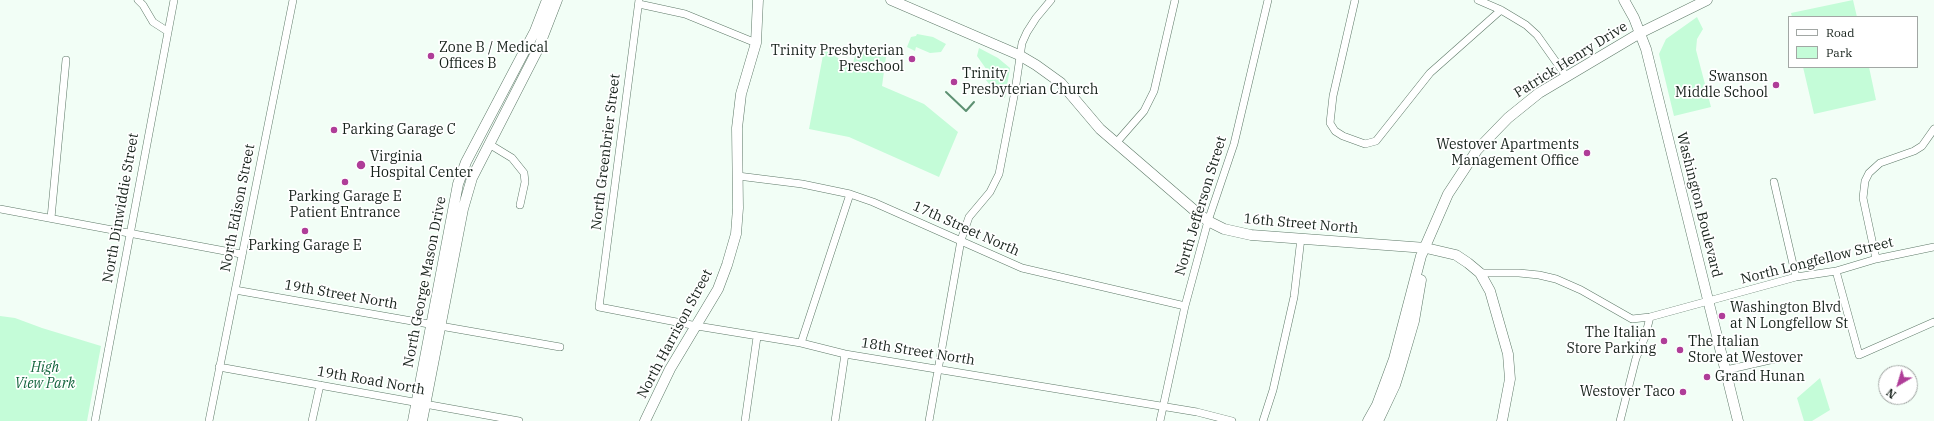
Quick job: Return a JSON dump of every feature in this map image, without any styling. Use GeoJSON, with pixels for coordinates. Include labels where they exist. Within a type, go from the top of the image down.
{"type":"FeatureCollection","features":[{"type":"Feature","properties":{"kind":"street"},"geometry":{"type":"LineString","coordinates":[[138,0],[143,5],[153,22],[167,31]]}},
{"type":"Feature","properties":{"kind":"street","name":"North Dinwiddie Street"},"geometry":{"type":"LineString","coordinates":[[95,421],[129,233],[174,0]]}},
{"type":"Feature","properties":{"kind":"street","name":"North Edison Street"},"geometry":{"type":"LineString","coordinates":[[209,421],[292,0]]}},
{"type":"Feature","properties":{"kind":"street","name":"North George Mason Drive"},"geometry":{"type":"LineString","coordinates":[[436,325],[451,214],[463,169],[535,31],[547,0]]}},
{"type":"Feature","properties":{"kind":"street","name":"North George Mason Drive"},"geometry":{"type":"LineString","coordinates":[[413,421],[421,403],[436,325],[463,209],[472,178],[540,44],[557,0]]}},
{"type":"Feature","properties":{"kind":"street","name":"North Harrison Street"},"geometry":{"type":"LineString","coordinates":[[645,421],[670,369],[718,289],[736,234],[738,208],[737,128],[741,94],[756,43],[758,0]]}},
{"type":"Feature","properties":{"kind":"street","name":"16th Street North"},"geometry":{"type":"LineString","coordinates":[[891,0],[1019,55],[1036,65],[1061,84],[1100,129],[1208,221],[1239,233],[1426,248],[1456,255],[1480,273]]}},
{"type":"Feature","properties":{"kind":"street"},"geometry":{"type":"LineString","coordinates":[[929,421],[961,240],[969,217],[990,192],[999,174],[1019,67],[1019,55],[1027,32],[1050,0]]}},
{"type":"Feature","properties":{"kind":"street"},"geometry":{"type":"LineString","coordinates":[[1116,143],[1144,111],[1154,91],[1175,0]]}},
{"type":"Feature","properties":{"kind":"street","name":"North Jefferson Street"},"geometry":{"type":"LineString","coordinates":[[1160,421],[1185,306],[1208,221],[1234,144],[1268,0]]}},
{"type":"Feature","properties":{"kind":"street"},"geometry":{"type":"LineString","coordinates":[[1355,0],[1332,96],[1330,123],[1335,131],[1343,136],[1365,144],[1376,141],[1430,73],[1502,10]]}},
{"type":"Feature","properties":{"kind":"street"},"geometry":{"type":"LineString","coordinates":[[1478,0],[1502,10],[1526,25],[1537,35],[1566,76]]}},
{"type":"Feature","properties":{"kind":"street","name":"Washington Boulevard"},"geometry":{"type":"LineString","coordinates":[[1624,0],[1640,34],[1738,421]]}},
{"type":"Feature","properties":{"kind":"street","name":"Patrick Henry Drive"},"geometry":{"type":"LineString","coordinates":[[1368,421],[1377,405],[1392,366],[1421,256],[1426,248],[1448,194],[1477,150],[1491,133],[1522,105],[1566,76],[1640,34],[1694,0]]}},
{"type":"Feature","properties":{"kind":"street","name":"Patrick Henry Drive"},"geometry":{"type":"LineString","coordinates":[[1640,34],[1707,0]]}},
{"type":"Feature","properties":{"kind":"street"},"geometry":{"type":"LineString","coordinates":[[639,2],[685,14],[756,43]]}},
{"type":"Feature","properties":{"kind":"street","name":"North Greenbrier Street"},"geometry":{"type":"LineString","coordinates":[[599,307],[639,2]]}},
{"type":"Feature","properties":{"kind":"street"},"geometry":{"type":"LineString","coordinates":[[51,218],[66,60]]}},
{"type":"Feature","properties":{"kind":"street"},"geometry":{"type":"LineString","coordinates":[[1876,259],[1863,198],[1865,181],[1869,173],[1880,163],[1914,151],[1922,146],[1934,129]]}},
{"type":"Feature","properties":{"kind":"street"},"geometry":{"type":"LineString","coordinates":[[489,144],[512,158],[524,173],[525,182],[520,205]]}},
{"type":"Feature","properties":{"kind":"street","name":"17th Street North"},"geometry":{"type":"LineString","coordinates":[[738,176],[794,182],[850,194],[961,240],[1022,268],[1185,306]]}},
{"type":"Feature","properties":{"kind":"street"},"geometry":{"type":"LineString","coordinates":[[1774,182],[1796,276]]}},
{"type":"Feature","properties":{"kind":"street"},"geometry":{"type":"LineString","coordinates":[[801,343],[850,194]]}},
{"type":"Feature","properties":{"kind":"street"},"geometry":{"type":"LineString","coordinates":[[0,209],[241,254]]}},
{"type":"Feature","properties":{"kind":"street"},"geometry":{"type":"LineString","coordinates":[[1263,421],[1273,390],[1294,297],[1301,238]]}},
{"type":"Feature","properties":{"kind":"street","name":"North Longfellow Street"},"geometry":{"type":"LineString","coordinates":[[1650,317],[1796,276],[1836,271],[1876,259],[1934,247]]}},
{"type":"Feature","properties":{"kind":"street","name":"Patrick Henry Drive"},"geometry":{"type":"LineString","coordinates":[[1378,421],[1395,385],[1414,321],[1426,248]]}},
{"type":"Feature","properties":{"kind":"street"},"geometry":{"type":"LineString","coordinates":[[1836,271],[1860,354],[1934,322]]}},
{"type":"Feature","properties":{"kind":"street"},"geometry":{"type":"LineString","coordinates":[[1502,421],[1510,380],[1508,354],[1490,291],[1480,273],[1519,273],[1539,275],[1556,279],[1581,290],[1632,319],[1650,317],[1645,337],[1636,358],[1620,421]]}},
{"type":"Feature","properties":{"kind":"street","name":"19th Street North"},"geometry":{"type":"LineString","coordinates":[[235,290],[560,347]]}},
{"type":"Feature","properties":{"kind":"street","name":"18th Street North"},"geometry":{"type":"LineString","coordinates":[[599,307],[757,337],[801,343],[845,354],[938,368],[1197,412],[1232,421]]}},
{"type":"Feature","properties":{"kind":"street"},"geometry":{"type":"LineString","coordinates":[[745,421],[757,337]]}},
{"type":"Feature","properties":{"kind":"street"},"geometry":{"type":"LineString","coordinates":[[835,421],[845,354]]}},
{"type":"Feature","properties":{"kind":"street"},"geometry":{"type":"LineString","coordinates":[[1726,370],[1779,358]]}},
{"type":"Feature","properties":{"kind":"street","name":"19th Road North"},"geometry":{"type":"LineString","coordinates":[[219,367],[519,421]]}},
{"type":"Feature","properties":{"kind":"street"},"geometry":{"type":"LineString","coordinates":[[312,421],[320,385]]}},
{"type":"Feature","properties":{"kind":"street","name":"North George Mason Drive"},"geometry":{"type":"LineString","coordinates":[[421,403],[422,421]]}},
{"type":"Feature","properties":{"kind":"green space"},"geometry":{"type":"Polygon","coordinates":[[[1853,0],[1857,16],[1792,16],[1791,13],[1853,0]]]}},
{"type":"Feature","properties":{"kind":"green space"},"geometry":{"type":"Polygon","coordinates":[[[1697,17],[1703,29],[1697,39],[1696,50],[1711,107],[1674,116],[1659,54],[1666,39],[1697,17]]]}},
{"type":"Feature","properties":{"kind":"green space"},"geometry":{"type":"Polygon","coordinates":[[[917,34],[933,37],[946,44],[941,52],[930,53],[916,47],[915,51],[907,47],[911,37],[916,36],[917,34]]]}},
{"type":"Feature","properties":{"kind":"green space"},"geometry":{"type":"Polygon","coordinates":[[[858,46],[886,57],[882,86],[924,104],[958,132],[939,177],[849,137],[809,129],[824,50],[852,66],[858,46]]]}},
{"type":"Feature","properties":{"kind":"green space"},"geometry":{"type":"Polygon","coordinates":[[[979,48],[998,58],[1010,68],[1005,98],[997,93],[985,79],[989,73],[977,56],[979,48]]]}},
{"type":"Feature","properties":{"kind":"green space"},"geometry":{"type":"Polygon","coordinates":[[[1803,68],[1869,68],[1876,100],[1814,114],[1803,68]]]}},
{"type":"Feature","properties":{"kind":"green space","name":"High View Park"},"geometry":{"type":"Polygon","coordinates":[[[0,316],[15,318],[101,346],[87,421],[0,421],[0,316]]]}},
{"type":"Feature","properties":{"kind":"green space"},"geometry":{"type":"Polygon","coordinates":[[[1820,378],[1830,410],[1812,421],[1804,421],[1797,398],[1820,378]]]}},
{"type":"Feature","properties":{"kind":"waterway"},"geometry":{"type":"LineString","coordinates":[[946,92],[966,111],[974,102]]}},
{"type":"Feature","properties":{"kind":"place","name":"Zone B / Medical Offices B"},"geometry":{"type":"Point","coordinates":[431,56]}},
{"type":"Feature","properties":{"kind":"place","name":"Trinity Presbyterian Preschool"},"geometry":{"type":"Point","coordinates":[912,59]}},
{"type":"Feature","properties":{"kind":"place","name":"Trinity Presbyterian Church"},"geometry":{"type":"Point","coordinates":[954,82]}},
{"type":"Feature","properties":{"kind":"place","name":"Swanson Middle School"},"geometry":{"type":"Point","coordinates":[1776,85]}},
{"type":"Feature","properties":{"kind":"place","name":"Parking Garage C"},"geometry":{"type":"Point","coordinates":[334,130]}},
{"type":"Feature","properties":{"kind":"place","name":"Westover Apartments Management Office"},"geometry":{"type":"Point","coordinates":[1587,153]}},
{"type":"Feature","properties":{"kind":"place","name":"Virginia Hospital Center"},"geometry":{"type":"Point","coordinates":[361,165]}},
{"type":"Feature","properties":{"kind":"place","name":"Parking Garage E Patient Entrance"},"geometry":{"type":"Point","coordinates":[345,182]}},
{"type":"Feature","properties":{"kind":"place","name":"Parking Garage E"},"geometry":{"type":"Point","coordinates":[305,231]}},
{"type":"Feature","properties":{"kind":"place","name":"Washington Blvd at N Longfellow St"},"geometry":{"type":"Point","coordinates":[1722,316]}},
{"type":"Feature","properties":{"kind":"place","name":"The Italian Store Parking"},"geometry":{"type":"Point","coordinates":[1664,341]}},
{"type":"Feature","properties":{"kind":"place","name":"The Italian Store at Westover"},"geometry":{"type":"Point","coordinates":[1680,350]}},
{"type":"Feature","properties":{"kind":"place","name":"Grand Hunan"},"geometry":{"type":"Point","coordinates":[1707,377]}},
{"type":"Feature","properties":{"kind":"place","name":"Westover Taco"},"geometry":{"type":"Point","coordinates":[1683,392]}}]}
